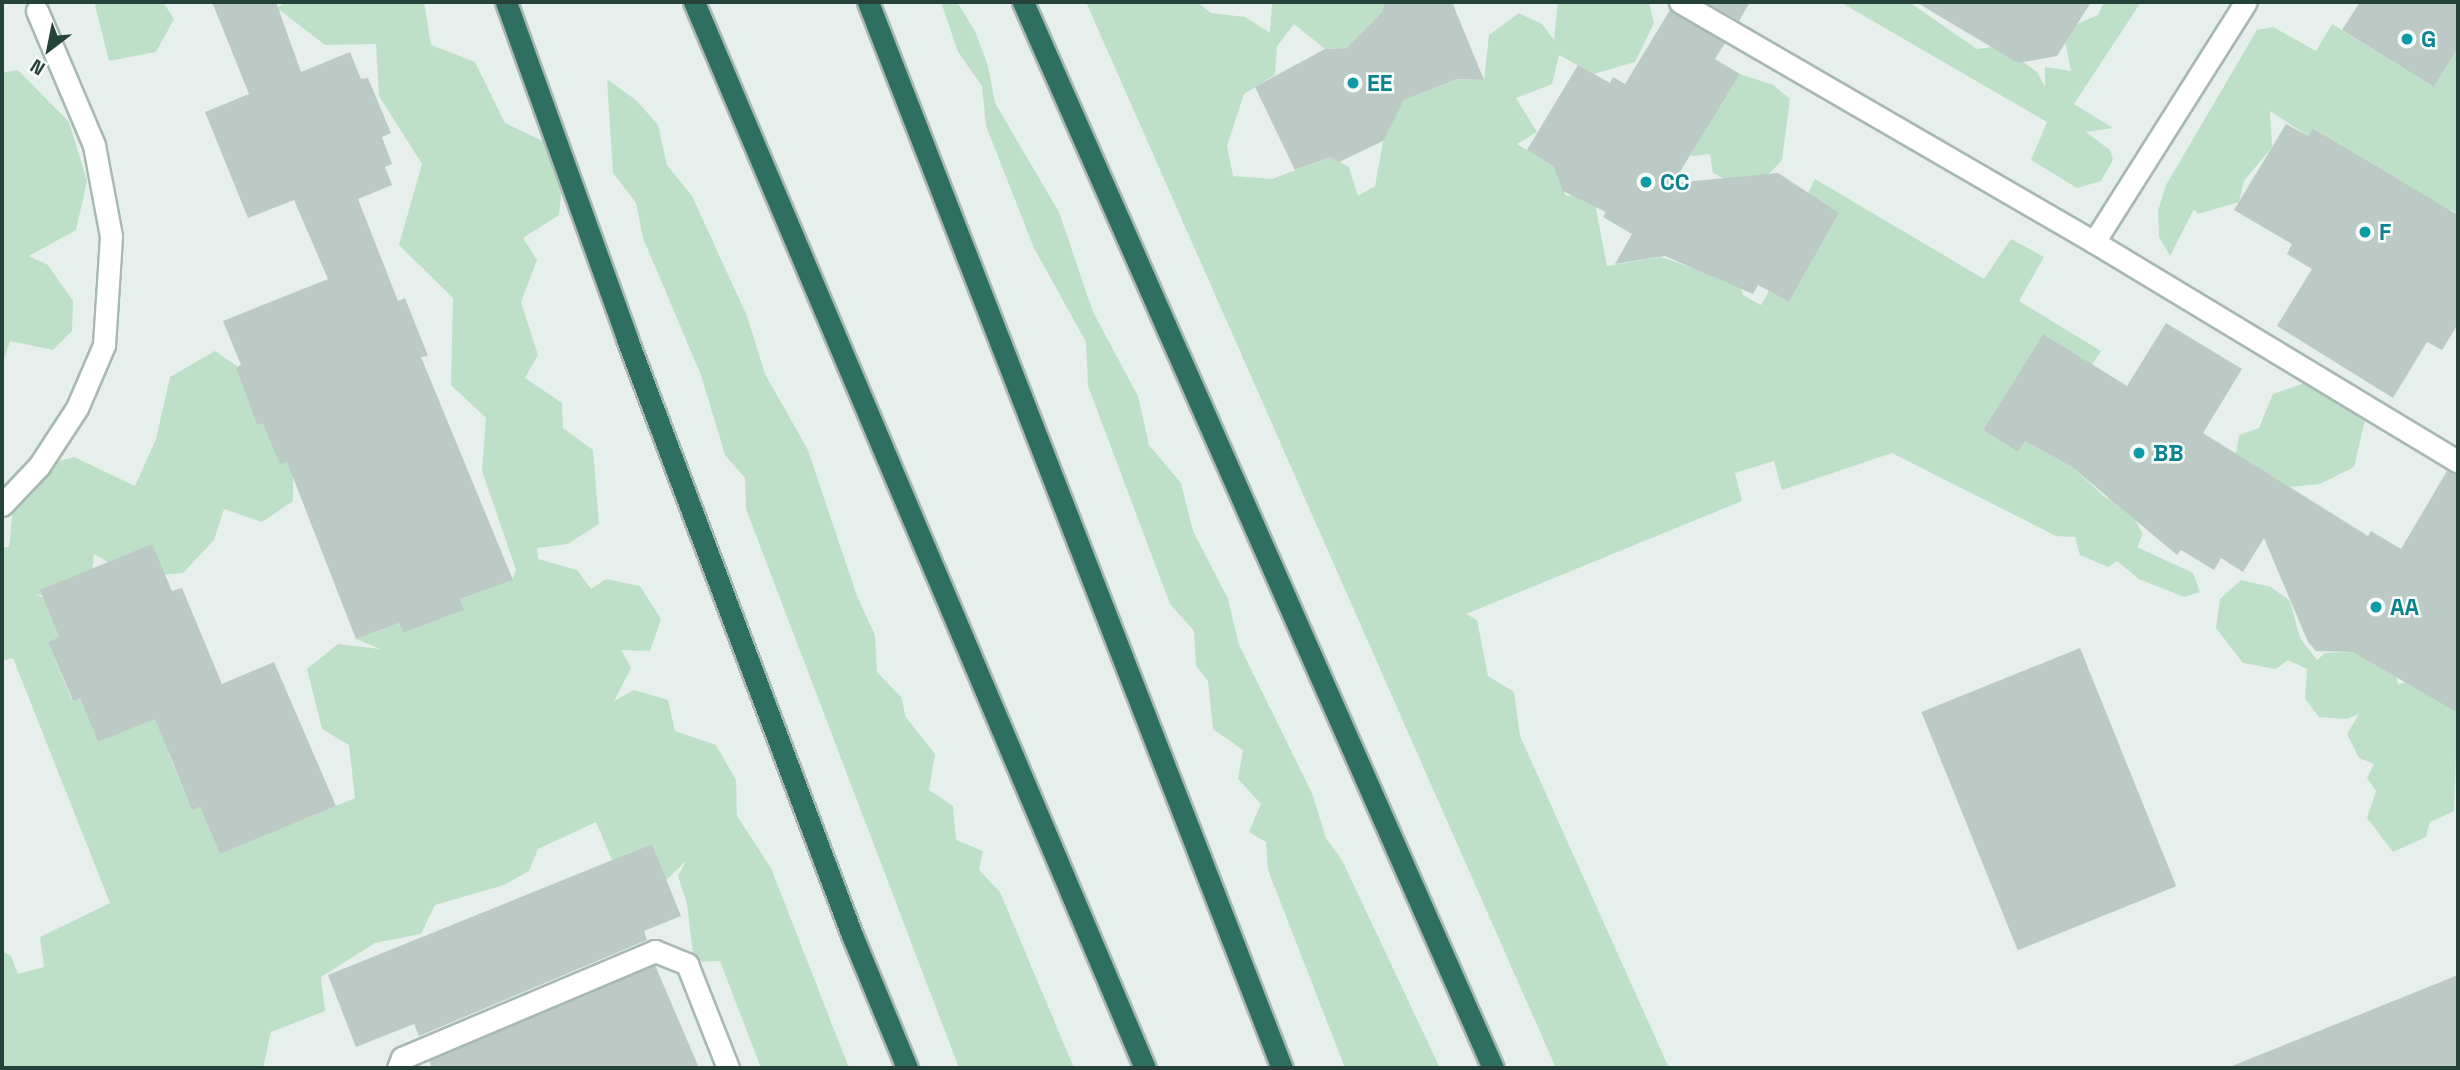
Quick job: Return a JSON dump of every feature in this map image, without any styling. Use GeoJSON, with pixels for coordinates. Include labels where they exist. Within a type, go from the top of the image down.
{"type":"FeatureCollection","features":[{"type":"Feature","properties":{"kind":"highway"},"geometry":{"type":"LineString","coordinates":[[506,2],[632,352],[852,935],[907,1068]]}},
{"type":"Feature","properties":{"kind":"highway"},"geometry":{"type":"LineString","coordinates":[[694,2],[1145,1068]]}},
{"type":"Feature","properties":{"kind":"highway"},"geometry":{"type":"LineString","coordinates":[[868,2],[1282,1068]]}},
{"type":"Feature","properties":{"kind":"highway"},"geometry":{"type":"LineString","coordinates":[[1023,2],[1493,1068]]}},
{"type":"Feature","properties":{"kind":"lane"},"geometry":{"type":"LineString","coordinates":[[1680,2],[2094,242],[2458,462]]}},
{"type":"Feature","properties":{"kind":"lane"},"geometry":{"type":"LineString","coordinates":[[2094,242],[2246,2]]}},
{"type":"Feature","properties":{"kind":"lane"},"geometry":{"type":"LineString","coordinates":[[2,505],[39,466],[78,408],[104,345],[111,236],[94,145],[37,11]]}},
{"type":"Feature","properties":{"kind":"lane"},"geometry":{"type":"LineString","coordinates":[[398,1068],[402,1058],[655,951],[687,964],[728,1068]]}},
{"type":"Feature","properties":{"kind":"green space"},"geometry":{"type":"Polygon","coordinates":[[[98,2],[163,2],[174,19],[156,52],[109,61],[95,5],[98,2]]]}},
{"type":"Feature","properties":{"kind":"green space"},"geometry":{"type":"Polygon","coordinates":[[[285,2],[424,2],[431,45],[475,62],[505,123],[547,143],[563,174],[559,215],[523,238],[537,260],[521,302],[538,355],[525,378],[562,403],[563,428],[593,450],[599,524],[568,544],[537,548],[538,559],[577,570],[591,589],[606,579],[640,586],[661,619],[650,651],[621,650],[631,668],[614,701],[634,690],[668,700],[675,731],[716,745],[736,780],[737,816],[771,868],[849,1068],[761,1068],[720,961],[694,962],[687,904],[678,876],[686,861],[666,880],[652,844],[612,860],[596,822],[538,849],[529,871],[504,885],[435,905],[421,934],[375,943],[321,977],[325,1011],[271,1032],[263,1068],[2,1068],[2,951],[11,956],[18,974],[44,967],[40,937],[110,903],[13,658],[2,661],[2,547],[9,547],[13,507],[39,466],[74,457],[135,486],[156,439],[170,377],[215,351],[261,383],[293,440],[293,501],[262,522],[224,509],[214,540],[183,573],[133,577],[94,554],[91,584],[65,599],[35,594],[43,597],[59,637],[48,642],[72,701],[80,698],[98,742],[162,716],[169,755],[192,810],[200,807],[220,854],[355,798],[349,745],[322,729],[307,669],[338,644],[380,649],[356,639],[399,623],[403,633],[463,610],[460,599],[512,580],[516,570],[482,471],[486,418],[451,385],[453,298],[399,245],[422,164],[379,96],[376,44],[325,45],[277,8],[285,2]]]}},
{"type":"Feature","properties":{"kind":"green space"},"geometry":{"type":"Polygon","coordinates":[[[941,2],[957,2],[975,31],[988,66],[995,103],[1059,212],[1093,312],[1138,396],[1149,445],[1181,483],[1193,531],[1228,599],[1239,645],[1312,793],[1326,838],[1342,860],[1440,1068],[1345,1068],[1268,870],[1266,842],[1249,832],[1261,804],[1238,779],[1243,750],[1213,729],[1208,681],[1196,666],[1194,631],[1170,604],[1088,386],[1086,342],[1034,248],[986,126],[982,86],[958,52],[941,2]]]}},
{"type":"Feature","properties":{"kind":"green space"},"geometry":{"type":"Polygon","coordinates":[[[1086,2],[1197,2],[1211,13],[1245,17],[1270,33],[1272,2],[1385,2],[1382,12],[1346,48],[1325,49],[1294,24],[1277,46],[1275,75],[1244,94],[1227,146],[1233,176],[1272,179],[1330,157],[1349,167],[1358,196],[1375,186],[1385,131],[1404,100],[1457,79],[1484,80],[1489,35],[1519,13],[1542,24],[1554,40],[1558,2],[1649,2],[1654,23],[1635,62],[1594,74],[1559,55],[1552,84],[1516,98],[1537,132],[1517,144],[1553,166],[1566,196],[1593,193],[1607,266],[1661,257],[1693,268],[1702,252],[1736,272],[1743,295],[1761,305],[1769,291],[1789,302],[1839,213],[1807,195],[1815,179],[1984,279],[2011,239],[2044,257],[2019,301],[2101,351],[2092,365],[2043,334],[1983,430],[2018,452],[2025,441],[2072,467],[2106,498],[2124,501],[2143,534],[2137,547],[2193,573],[2200,592],[2184,597],[2139,579],[2117,561],[2108,567],[2080,555],[2075,537],[2056,536],[1892,453],[1782,490],[1774,461],[1735,473],[1742,501],[1466,614],[1477,620],[1488,676],[1514,692],[1520,736],[1669,1068],[1556,1068],[1086,2]]]}},
{"type":"Feature","properties":{"kind":"green space"},"geometry":{"type":"Polygon","coordinates":[[[1840,2],[1909,2],[1977,49],[1992,47],[2023,62],[2037,72],[2045,87],[2045,67],[2071,71],[2063,30],[2098,15],[2104,2],[2141,2],[2074,104],[2113,128],[2086,132],[2110,150],[2113,160],[2101,181],[2077,188],[2031,160],[2047,122],[1840,2]]]}},
{"type":"Feature","properties":{"kind":"green space"},"geometry":{"type":"Polygon","coordinates":[[[2332,24],[2434,87],[2458,48],[2458,214],[2450,209],[2442,220],[2412,188],[2314,128],[2308,136],[2270,111],[2272,147],[2244,181],[2239,202],[2198,214],[2194,209],[2170,256],[2159,237],[2158,211],[2166,185],[2257,30],[2273,27],[2316,51],[2332,24]]]}},
{"type":"Feature","properties":{"kind":"green space"},"geometry":{"type":"Polygon","coordinates":[[[1634,68],[1714,116],[1740,74],[1773,85],[1790,99],[1782,160],[1769,174],[1735,184],[1713,173],[1710,154],[1693,156],[1665,145],[1636,90],[1634,68]]]}},
{"type":"Feature","properties":{"kind":"green space"},"geometry":{"type":"Polygon","coordinates":[[[18,70],[69,122],[87,181],[76,230],[29,256],[48,265],[73,301],[72,331],[53,350],[10,341],[2,365],[2,73],[18,70]]]}},
{"type":"Feature","properties":{"kind":"green space"},"geometry":{"type":"Polygon","coordinates":[[[607,79],[637,101],[658,125],[667,165],[692,196],[747,316],[765,374],[808,450],[857,596],[875,635],[877,672],[902,698],[905,716],[935,754],[929,790],[953,806],[956,840],[983,851],[979,870],[1000,892],[1074,1068],[959,1068],[746,509],[745,478],[725,455],[701,375],[643,238],[636,203],[613,173],[607,79]]]}},
{"type":"Feature","properties":{"kind":"green space"},"geometry":{"type":"Polygon","coordinates":[[[2333,373],[2365,420],[2354,467],[2320,484],[2289,487],[2236,454],[2239,435],[2259,428],[2273,394],[2333,373]]]}},
{"type":"Feature","properties":{"kind":"green space"},"geometry":{"type":"Polygon","coordinates":[[[2241,580],[2271,587],[2290,601],[2300,638],[2317,660],[2325,653],[2353,652],[2395,667],[2398,685],[2410,680],[2458,704],[2454,811],[2430,822],[2426,837],[2393,852],[2367,818],[2376,791],[2367,778],[2374,764],[2359,758],[2347,734],[2359,714],[2347,719],[2319,717],[2305,699],[2307,669],[2288,660],[2276,669],[2243,663],[2216,628],[2220,599],[2241,580]]]}},
{"type":"Feature","properties":{"kind":"building"},"geometry":{"type":"Polygon","coordinates":[[[212,2],[276,2],[301,72],[350,52],[361,79],[368,78],[391,133],[382,137],[392,164],[385,167],[392,185],[358,199],[398,301],[405,298],[428,356],[421,357],[513,580],[460,599],[464,610],[403,633],[399,623],[356,639],[287,462],[280,464],[263,424],[257,424],[236,368],[241,365],[223,321],[328,279],[294,200],[248,218],[205,112],[249,94],[212,2]]]}},
{"type":"Feature","properties":{"kind":"building","name":"EE"},"geometry":{"type":"Polygon","coordinates":[[[1385,2],[1452,2],[1484,80],[1457,79],[1404,100],[1383,141],[1339,162],[1330,157],[1295,170],[1255,87],[1325,49],[1346,48],[1382,12],[1385,2]]]}},
{"type":"Feature","properties":{"kind":"building"},"geometry":{"type":"Polygon","coordinates":[[[1706,2],[1750,2],[1739,21],[1706,2]]]}},
{"type":"Feature","properties":{"kind":"building"},"geometry":{"type":"Polygon","coordinates":[[[1916,2],[2091,2],[2057,56],[2018,63],[1916,2]]]}},
{"type":"Feature","properties":{"kind":"building","name":"G"},"geometry":{"type":"Polygon","coordinates":[[[2360,2],[2458,2],[2458,48],[2434,87],[2342,30],[2360,2]]]}},
{"type":"Feature","properties":{"kind":"building","name":"CC"},"geometry":{"type":"Polygon","coordinates":[[[1670,10],[1725,43],[1715,59],[1740,74],[1673,183],[1778,173],[1839,213],[1789,302],[1758,285],[1753,294],[1665,256],[1615,264],[1632,234],[1603,217],[1606,212],[1563,191],[1553,166],[1527,150],[1578,65],[1610,83],[1613,77],[1625,84],[1670,10]]]}},
{"type":"Feature","properties":{"kind":"building","name":"F"},"geometry":{"type":"Polygon","coordinates":[[[2286,124],[2308,136],[2313,128],[2458,215],[2458,324],[2442,350],[2427,342],[2393,398],[2277,326],[2312,269],[2287,254],[2292,244],[2234,210],[2286,124]]]}},
{"type":"Feature","properties":{"kind":"building"},"geometry":{"type":"Polygon","coordinates":[[[2166,323],[2242,369],[2203,433],[2368,536],[2371,531],[2401,549],[2447,471],[2458,475],[2458,713],[2353,652],[2316,651],[2308,642],[2264,538],[2243,572],[2221,558],[2214,570],[2181,550],[2177,555],[2072,467],[2025,441],[2018,452],[1983,430],[2043,334],[2127,386],[2166,323]]]}},
{"type":"Feature","properties":{"kind":"building"},"geometry":{"type":"Polygon","coordinates":[[[152,544],[172,591],[182,588],[222,684],[274,662],[336,806],[220,854],[200,807],[192,810],[155,719],[98,742],[80,698],[73,701],[48,642],[59,637],[40,590],[152,544]]]}},
{"type":"Feature","properties":{"kind":"building"},"geometry":{"type":"Polygon","coordinates":[[[2080,648],[2176,886],[2018,950],[1921,712],[2080,648]]]}},
{"type":"Feature","properties":{"kind":"building"},"geometry":{"type":"Polygon","coordinates":[[[652,844],[681,916],[644,931],[647,940],[419,1036],[414,1024],[356,1047],[328,975],[652,844]]]}},
{"type":"Feature","properties":{"kind":"building"},"geometry":{"type":"Polygon","coordinates":[[[655,965],[699,1068],[432,1068],[429,1061],[655,965]]]}},
{"type":"Feature","properties":{"kind":"building"},"geometry":{"type":"Polygon","coordinates":[[[2458,975],[2458,1068],[2232,1068],[2232,1066],[2458,975]]]}},
{"type":"Feature","properties":{"kind":"place","name":"G"},"geometry":{"type":"Point","coordinates":[2407,39]}},
{"type":"Feature","properties":{"kind":"place","name":"EE"},"geometry":{"type":"Point","coordinates":[1353,83]}},
{"type":"Feature","properties":{"kind":"place","name":"CC"},"geometry":{"type":"Point","coordinates":[1646,182]}},
{"type":"Feature","properties":{"kind":"place","name":"F"},"geometry":{"type":"Point","coordinates":[2365,232]}},
{"type":"Feature","properties":{"kind":"place","name":"BB"},"geometry":{"type":"Point","coordinates":[2139,453]}},
{"type":"Feature","properties":{"kind":"place","name":"AA"},"geometry":{"type":"Point","coordinates":[2376,607]}}]}
